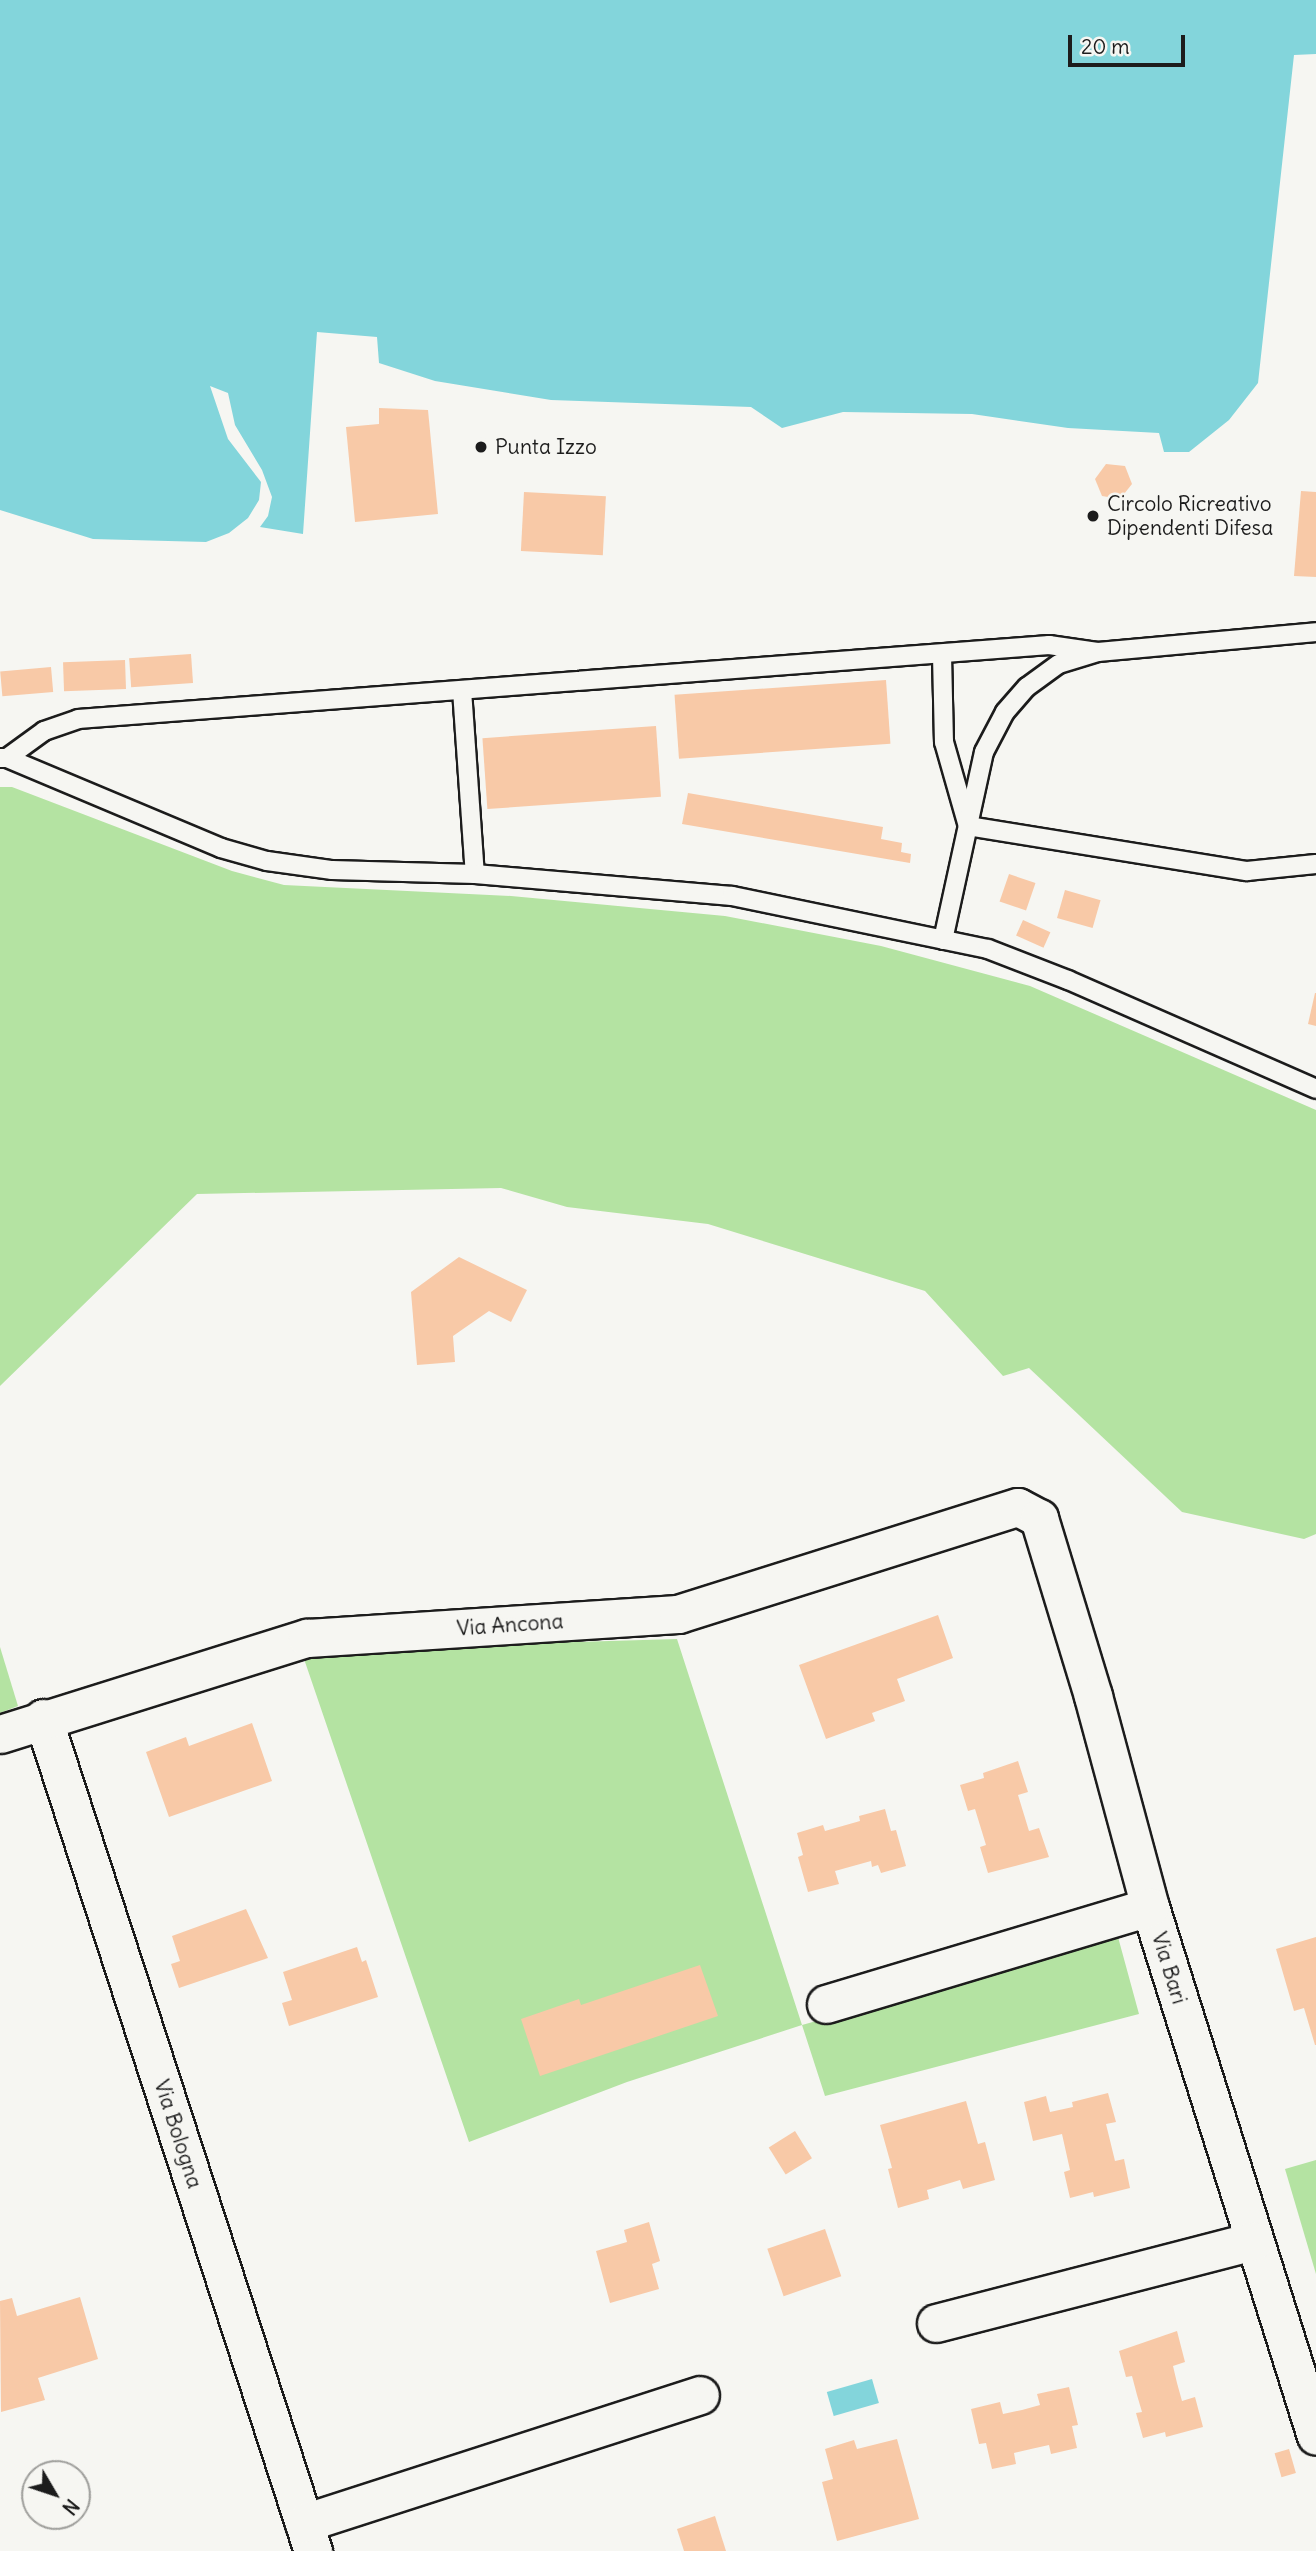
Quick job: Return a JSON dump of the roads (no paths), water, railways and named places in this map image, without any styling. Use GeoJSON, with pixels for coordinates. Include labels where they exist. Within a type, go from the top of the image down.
{"type":"FeatureCollection","features":[{"type":"Feature","properties":{"kind":"street","name":"Via Ancona"},"geometry":{"type":"LineString","coordinates":[[0,1734],[43,1718],[307,1638],[678,1614],[1017,1507]]}},
{"type":"Feature","properties":{"kind":"street","name":"Via Bari"},"geometry":{"type":"LineString","coordinates":[[1017,1507],[1039,1518],[1093,1696],[1150,1907],[1316,2437]]}},
{"type":"Feature","properties":{"kind":"street","name":"Via Bologna"},"geometry":{"type":"LineString","coordinates":[[43,1718],[308,2537]]}},
{"type":"Feature","properties":{"kind":"street"},"geometry":{"type":"LineString","coordinates":[[826,2004],[1150,1907]]}},
{"type":"Feature","properties":{"kind":"street"},"geometry":{"type":"LineString","coordinates":[[936,2323],[1254,2241]]}},
{"type":"Feature","properties":{"kind":"street"},"geometry":{"type":"LineString","coordinates":[[308,2537],[700,2395]]}},
{"type":"Feature","properties":{"kind":"lane"},"geometry":{"type":"LineString","coordinates":[[943,940],[984,752],[1005,712],[1027,687],[1059,664],[1098,652],[1316,632]]}},
{"type":"Feature","properties":{"kind":"lane"},"geometry":{"type":"LineString","coordinates":[[3,758],[44,731],[78,719],[1049,645],[1098,652]]}},
{"type":"Feature","properties":{"kind":"lane"},"geometry":{"type":"LineString","coordinates":[[942,654],[944,742],[968,826]]}},
{"type":"Feature","properties":{"kind":"lane"},"geometry":{"type":"LineString","coordinates":[[462,690],[475,874]]}},
{"type":"Feature","properties":{"kind":"lane"},"geometry":{"type":"LineString","coordinates":[[3,758],[221,848],[267,861],[332,870],[475,874],[732,896],[988,949],[1068,980],[1316,1089]]}},
{"type":"Feature","properties":{"kind":"lane"},"geometry":{"type":"LineString","coordinates":[[968,826],[1247,871],[1316,864]]}},
{"type":"Feature","properties":{"kind":"water"},"geometry":{"type":"Polygon","coordinates":[[[0,0],[1316,0],[1316,54],[1294,55],[1258,383],[1229,420],[1189,452],[1164,452],[1159,433],[1068,428],[972,414],[843,412],[782,428],[751,407],[551,400],[435,381],[379,363],[377,337],[317,332],[303,534],[260,527],[268,516],[272,497],[262,470],[235,425],[228,393],[210,386],[228,439],[261,482],[259,500],[248,518],[229,533],[206,542],[93,539],[0,510],[0,0]]]}},
{"type":"Feature","properties":{"kind":"water"},"geometry":{"type":"Polygon","coordinates":[[[872,2379],[879,2403],[834,2416],[827,2392],[872,2379]]]}},
{"type":"Feature","properties":{"kind":"place","name":"Punta Izzo"},"geometry":{"type":"Point","coordinates":[481,447]}},
{"type":"Feature","properties":{"kind":"place","name":"Circolo Ricreativo Dipendenti Difesa"},"geometry":{"type":"Point","coordinates":[1093,516]}}]}
